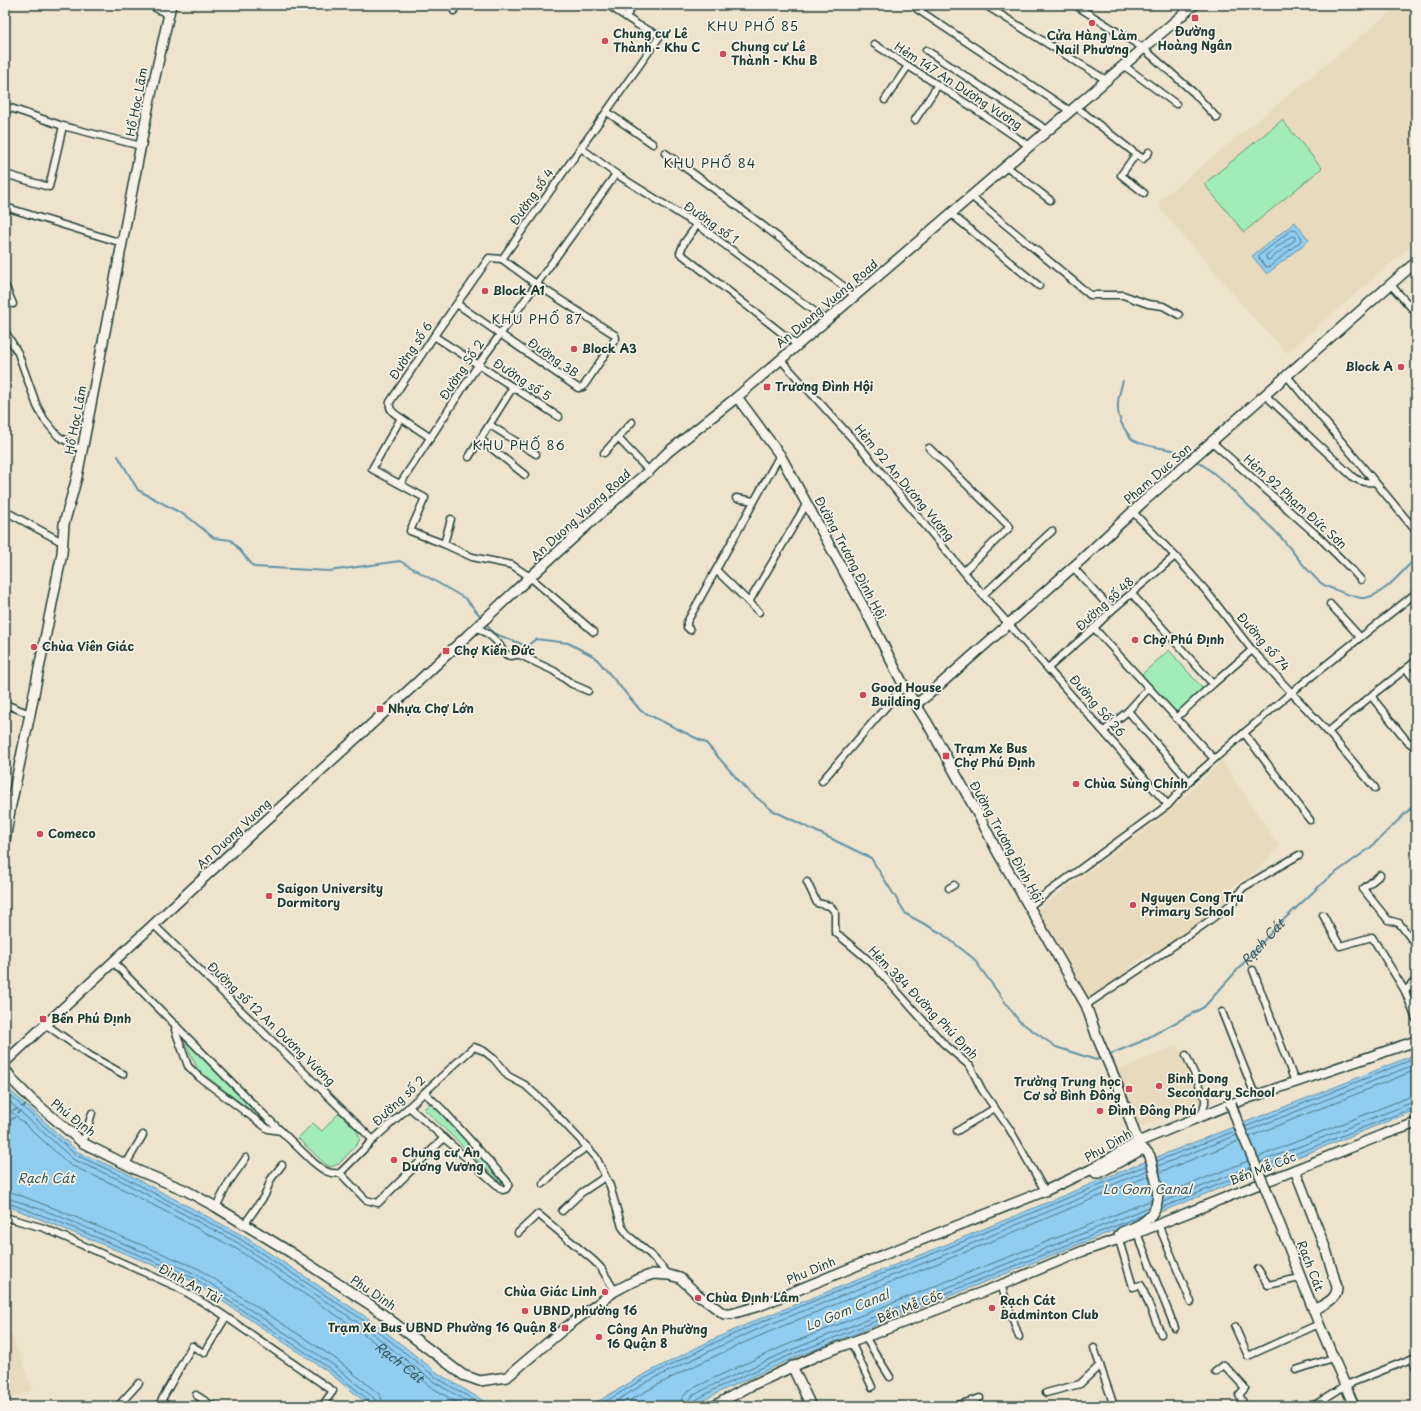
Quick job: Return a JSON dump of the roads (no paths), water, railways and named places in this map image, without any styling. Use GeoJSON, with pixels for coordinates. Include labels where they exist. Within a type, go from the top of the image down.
{"type":"FeatureCollection","features":[{"type":"Feature","properties":{"kind":"street"},"geometry":{"type":"LineString","coordinates":[[150,5],[169,15]]}},
{"type":"Feature","properties":{"kind":"street","name":"Hồ Học Lãm"},"geometry":{"type":"LineString","coordinates":[[5,840],[10,806],[62,554],[64,524],[77,477],[154,78],[171,5]]}},
{"type":"Feature","properties":{"kind":"street"},"geometry":{"type":"LineString","coordinates":[[608,5],[626,17],[633,5]]}},
{"type":"Feature","properties":{"kind":"street"},"geometry":{"type":"LineString","coordinates":[[985,5],[1106,80]]}},
{"type":"Feature","properties":{"kind":"street"},"geometry":{"type":"LineString","coordinates":[[1076,5],[1143,48],[1193,92],[1218,118]]}},
{"type":"Feature","properties":{"kind":"street","name":"An Duong Vuong Road"},"geometry":{"type":"LineString","coordinates":[[478,626],[668,452],[737,397],[1194,5]]}},
{"type":"Feature","properties":{"kind":"street"},"geometry":{"type":"LineString","coordinates":[[917,9],[1073,108],[1143,159],[1148,152]]}},
{"type":"Feature","properties":{"kind":"street","name":"Đường số 4"},"geometry":{"type":"LineString","coordinates":[[502,259],[660,36],[626,17]]}},
{"type":"Feature","properties":{"kind":"street","name":"Hẻm 147 An Dương Vương"},"geometry":{"type":"LineString","coordinates":[[874,44],[1029,146]]}},
{"type":"Feature","properties":{"kind":"street"},"geometry":{"type":"LineString","coordinates":[[926,50],[1047,130]]}},
{"type":"Feature","properties":{"kind":"street"},"geometry":{"type":"LineString","coordinates":[[1123,65],[1176,104]]}},
{"type":"Feature","properties":{"kind":"street"},"geometry":{"type":"LineString","coordinates":[[885,100],[908,66]]}},
{"type":"Feature","properties":{"kind":"street"},"geometry":{"type":"LineString","coordinates":[[915,120],[938,85]]}},
{"type":"Feature","properties":{"kind":"street"},"geometry":{"type":"LineString","coordinates":[[5,106],[62,126],[141,146]]}},
{"type":"Feature","properties":{"kind":"street"},"geometry":{"type":"LineString","coordinates":[[607,112],[653,144]]}},
{"type":"Feature","properties":{"kind":"street"},"geometry":{"type":"LineString","coordinates":[[5,174],[49,187],[62,126]]}},
{"type":"Feature","properties":{"kind":"street","name":"Đường số 1"},"geometry":{"type":"LineString","coordinates":[[581,148],[616,174],[697,225],[826,320]]}},
{"type":"Feature","properties":{"kind":"street"},"geometry":{"type":"LineString","coordinates":[[665,154],[713,188],[855,295]]}},
{"type":"Feature","properties":{"kind":"street"},"geometry":{"type":"LineString","coordinates":[[1136,154],[1121,175],[1144,193]]}},
{"type":"Feature","properties":{"kind":"street"},"geometry":{"type":"LineString","coordinates":[[1006,166],[1050,200]]}},
{"type":"Feature","properties":{"kind":"street","name":"Đường Số 2"},"geometry":{"type":"LineString","coordinates":[[400,484],[478,365],[616,174]]}},
{"type":"Feature","properties":{"kind":"street"},"geometry":{"type":"LineString","coordinates":[[971,196],[1090,295],[1123,295],[1148,304],[1164,306],[1179,315]]}},
{"type":"Feature","properties":{"kind":"street"},"geometry":{"type":"LineString","coordinates":[[5,207],[122,243]]}},
{"type":"Feature","properties":{"kind":"street"},"geometry":{"type":"LineString","coordinates":[[950,213],[1039,286]]}},
{"type":"Feature","properties":{"kind":"street"},"geometry":{"type":"LineString","coordinates":[[697,225],[684,243],[680,253],[797,345]]}},
{"type":"Feature","properties":{"kind":"street","name":"Đường số 6"},"geometry":{"type":"LineString","coordinates":[[401,418],[390,410],[390,402],[489,258],[502,259]]}},
{"type":"Feature","properties":{"kind":"street"},"geometry":{"type":"LineString","coordinates":[[502,259],[536,284]]}},
{"type":"Feature","properties":{"kind":"street","name":"Pham Duc Son"},"geometry":{"type":"LineString","coordinates":[[916,704],[1416,262]]}},
{"type":"Feature","properties":{"kind":"street","name":"Đường 3B"},"geometry":{"type":"LineString","coordinates":[[457,304],[578,388],[583,386],[616,338],[615,335],[536,284]]}},
{"type":"Feature","properties":{"kind":"street"},"geometry":{"type":"LineString","coordinates":[[5,285],[13,304]]}},
{"type":"Feature","properties":{"kind":"street"},"geometry":{"type":"LineString","coordinates":[[1391,285],[1416,313]]}},
{"type":"Feature","properties":{"kind":"street"},"geometry":{"type":"LineString","coordinates":[[5,330],[18,353],[37,406],[44,419],[58,436],[82,450]]}},
{"type":"Feature","properties":{"kind":"street","name":"Đường số 5"},"geometry":{"type":"LineString","coordinates":[[434,336],[559,417]]}},
{"type":"Feature","properties":{"kind":"street","name":"Hẻm 92 An Dương Vương"},"geometry":{"type":"LineString","coordinates":[[780,359],[860,447],[1008,623]]}},
{"type":"Feature","properties":{"kind":"street"},"geometry":{"type":"LineString","coordinates":[[1287,376],[1416,530]]}},
{"type":"Feature","properties":{"kind":"street"},"geometry":{"type":"LineString","coordinates":[[469,457],[513,388]]}},
{"type":"Feature","properties":{"kind":"street"},"geometry":{"type":"LineString","coordinates":[[1265,395],[1354,478],[1364,482],[1376,482]]}},
{"type":"Feature","properties":{"kind":"street","name":"Đường Trương Đình Hội"},"geometry":{"type":"LineString","coordinates":[[737,397],[780,455],[870,619],[904,686],[928,724],[1028,907],[1086,1004],[1096,1037],[1116,1081],[1138,1142]]}},
{"type":"Feature","properties":{"kind":"street"},"geometry":{"type":"LineString","coordinates":[[431,438],[401,418],[372,469],[425,498],[410,531],[472,557],[512,565],[530,577],[594,632]]}},
{"type":"Feature","properties":{"kind":"street"},"geometry":{"type":"LineString","coordinates":[[604,453],[632,422]]}},
{"type":"Feature","properties":{"kind":"street"},"geometry":{"type":"LineString","coordinates":[[490,425],[536,454]]}},
{"type":"Feature","properties":{"kind":"street"},"geometry":{"type":"LineString","coordinates":[[618,438],[649,471]]}},
{"type":"Feature","properties":{"kind":"street"},"geometry":{"type":"LineString","coordinates":[[480,439],[525,475]]}},
{"type":"Feature","properties":{"kind":"street","name":"Hẻm 92 Phạm Đức Sơn"},"geometry":{"type":"LineString","coordinates":[[1212,442],[1320,538],[1361,580]]}},
{"type":"Feature","properties":{"kind":"street"},"geometry":{"type":"LineString","coordinates":[[929,448],[1010,527],[964,571]]}},
{"type":"Feature","properties":{"kind":"street"},"geometry":{"type":"LineString","coordinates":[[690,630],[687,627],[687,622],[780,455]]}},
{"type":"Feature","properties":{"kind":"street"},"geometry":{"type":"LineString","coordinates":[[736,498],[754,501]]}},
{"type":"Feature","properties":{"kind":"street"},"geometry":{"type":"LineString","coordinates":[[749,602],[807,503]]}},
{"type":"Feature","properties":{"kind":"street"},"geometry":{"type":"LineString","coordinates":[[5,511],[62,542]]}},
{"type":"Feature","properties":{"kind":"street","name":"Đường số 74"},"geometry":{"type":"LineString","coordinates":[[1133,512],[1207,592],[1252,650],[1328,732],[1375,788]]}},
{"type":"Feature","properties":{"kind":"street"},"geometry":{"type":"LineString","coordinates":[[444,544],[452,519]]}},
{"type":"Feature","properties":{"kind":"street"},"geometry":{"type":"LineString","coordinates":[[984,595],[1052,531]]}},
{"type":"Feature","properties":{"kind":"street","name":"Đường số 48"},"geometry":{"type":"LineString","coordinates":[[1048,668],[1175,556]]}},
{"type":"Feature","properties":{"kind":"street","name":"Đường số 48"},"geometry":{"type":"LineString","coordinates":[[1072,566],[1112,610]]}},
{"type":"Feature","properties":{"kind":"street"},"geometry":{"type":"LineString","coordinates":[[716,570],[759,612]]}},
{"type":"Feature","properties":{"kind":"street"},"geometry":{"type":"LineString","coordinates":[[1028,907],[1168,805],[1189,782],[1244,733],[1292,692],[1416,593]]}},
{"type":"Feature","properties":{"kind":"street"},"geometry":{"type":"LineString","coordinates":[[1132,594],[1213,684]]}},
{"type":"Feature","properties":{"kind":"street"},"geometry":{"type":"LineString","coordinates":[[1330,604],[1360,637]]}},
{"type":"Feature","properties":{"kind":"street","name":"Đường Số 26"},"geometry":{"type":"LineString","coordinates":[[1008,623],[1168,805]]}},
{"type":"Feature","properties":{"kind":"street"},"geometry":{"type":"LineString","coordinates":[[478,626],[495,640],[506,654],[511,656],[518,654],[554,671],[572,684],[588,691]]}},
{"type":"Feature","properties":{"kind":"street","name":"An Duong Vuong"},"geometry":{"type":"LineString","coordinates":[[5,1062],[478,626]]}},
{"type":"Feature","properties":{"kind":"street"},"geometry":{"type":"LineString","coordinates":[[1094,628],[1148,689],[1214,759]]}},
{"type":"Feature","properties":{"kind":"street"},"geometry":{"type":"LineString","coordinates":[[1176,718],[1252,650]]}},
{"type":"Feature","properties":{"kind":"street"},"geometry":{"type":"LineString","coordinates":[[1328,732],[1416,661]]}},
{"type":"Feature","properties":{"kind":"street"},"geometry":{"type":"LineString","coordinates":[[1406,669],[1416,681]]}},
{"type":"Feature","properties":{"kind":"street"},"geometry":{"type":"LineString","coordinates":[[822,781],[904,686]]}},
{"type":"Feature","properties":{"kind":"street"},"geometry":{"type":"LineString","coordinates":[[1104,731],[1128,711],[1148,689]]}},
{"type":"Feature","properties":{"kind":"street"},"geometry":{"type":"LineString","coordinates":[[1371,696],[1407,741],[1416,748]]}},
{"type":"Feature","properties":{"kind":"street"},"geometry":{"type":"LineString","coordinates":[[5,704],[30,714]]}},
{"type":"Feature","properties":{"kind":"street"},"geometry":{"type":"LineString","coordinates":[[1128,711],[1189,782]]}},
{"type":"Feature","properties":{"kind":"street"},"geometry":{"type":"LineString","coordinates":[[1244,733],[1310,820]]}},
{"type":"Feature","properties":{"kind":"street"},"geometry":{"type":"LineString","coordinates":[[1086,1004],[1143,967],[1206,923],[1234,902],[1244,887],[1299,854]]}},
{"type":"Feature","properties":{"kind":"street"},"geometry":{"type":"LineString","coordinates":[[1380,875],[1363,889],[1388,920],[1399,923],[1416,945]]}},
{"type":"Feature","properties":{"kind":"street","name":"Hẻm 384 Đường Phú Định"},"geometry":{"type":"LineString","coordinates":[[807,882],[817,903],[830,906],[835,912],[835,932],[872,963],[943,1043],[970,1066],[982,1090],[1009,1128],[1045,1191]]}},
{"type":"Feature","properties":{"kind":"street"},"geometry":{"type":"LineString","coordinates":[[1323,915],[1340,946],[1372,937],[1405,991],[1416,1020]]}},
{"type":"Feature","properties":{"kind":"street","name":"Đường số 12 An Dương Vương"},"geometry":{"type":"LineString","coordinates":[[153,924],[373,1140]]}},
{"type":"Feature","properties":{"kind":"street"},"geometry":{"type":"LineString","coordinates":[[112,962],[281,1131],[323,1170],[331,1173],[340,1173],[366,1200],[378,1203],[444,1138]]}},
{"type":"Feature","properties":{"kind":"street"},"geometry":{"type":"LineString","coordinates":[[1253,970],[1295,1082]]}},
{"type":"Feature","properties":{"kind":"street"},"geometry":{"type":"LineString","coordinates":[[1405,991],[1416,980]]}},
{"type":"Feature","properties":{"kind":"street"},"geometry":{"type":"LineString","coordinates":[[1222,1012],[1255,1095]]}},
{"type":"Feature","properties":{"kind":"street"},"geometry":{"type":"LineString","coordinates":[[45,1024],[89,1055],[123,1074]]}},
{"type":"Feature","properties":{"kind":"street"},"geometry":{"type":"LineString","coordinates":[[176,1025],[175,1030],[188,1066],[199,1078],[268,1129],[281,1131]]}},
{"type":"Feature","properties":{"kind":"street","name":"Phu Dinh"},"geometry":{"type":"LineString","coordinates":[[216,1207],[290,1252],[372,1306],[409,1332],[463,1375],[480,1381],[507,1376],[565,1328],[615,1291],[634,1281],[653,1274],[669,1275],[680,1278],[697,1294],[724,1314],[732,1314],[758,1306],[1045,1191],[1092,1169],[1138,1142],[1231,1104],[1416,1041]]}},
{"type":"Feature","properties":{"kind":"street","name":"Đường số 2"},"geometry":{"type":"LineString","coordinates":[[340,1173],[373,1140],[474,1047],[484,1051],[494,1059],[508,1076],[525,1085],[547,1105],[587,1147]]}},
{"type":"Feature","properties":{"kind":"street"},"geometry":{"type":"LineString","coordinates":[[1186,1055],[1205,1098],[1201,1116]]}},
{"type":"Feature","properties":{"kind":"street","name":"Phú Định"},"geometry":{"type":"LineString","coordinates":[[5,1068],[29,1102],[82,1143],[185,1190],[216,1207]]}},
{"type":"Feature","properties":{"kind":"street"},"geometry":{"type":"LineString","coordinates":[[410,1107],[499,1187],[503,1190],[506,1189],[509,1184],[506,1180],[443,1110],[425,1093]]}},
{"type":"Feature","properties":{"kind":"street","name":"Rạch Cát"},"geometry":{"type":"LineString","coordinates":[[1231,1104],[1281,1225],[1300,1278],[1354,1406]]}},
{"type":"Feature","properties":{"kind":"street"},"geometry":{"type":"LineString","coordinates":[[957,1131],[995,1108]]}},
{"type":"Feature","properties":{"kind":"street"},"geometry":{"type":"LineString","coordinates":[[82,1143],[92,1113]]}},
{"type":"Feature","properties":{"kind":"street","name":"Bến Mễ Cốc"},"geometry":{"type":"LineString","coordinates":[[720,1405],[750,1386],[792,1366],[1001,1285],[1083,1251],[1119,1240],[1119,1234],[1122,1232],[1158,1224],[1382,1135],[1416,1123]]}},
{"type":"Feature","properties":{"kind":"street"},"geometry":{"type":"LineString","coordinates":[[126,1164],[143,1135]]}},
{"type":"Feature","properties":{"kind":"street"},"geometry":{"type":"LineString","coordinates":[[543,1184],[569,1158],[587,1147],[596,1157],[610,1186],[622,1227],[629,1236],[650,1254],[669,1275]]}},
{"type":"Feature","properties":{"kind":"street"},"geometry":{"type":"LineString","coordinates":[[1092,1169],[1096,1173],[1099,1173],[1143,1149],[1148,1153],[1159,1196],[1154,1211],[1135,1230],[1175,1328]]}},
{"type":"Feature","properties":{"kind":"street"},"geometry":{"type":"LineString","coordinates":[[216,1207],[229,1182],[246,1158]]}},
{"type":"Feature","properties":{"kind":"street"},"geometry":{"type":"LineString","coordinates":[[244,1225],[265,1195],[270,1185],[270,1181],[282,1164]]}},
{"type":"Feature","properties":{"kind":"street","name":"Rạch Cát"},"geometry":{"type":"LineString","coordinates":[[1295,1170],[1326,1250],[1334,1274],[1336,1287],[1336,1293],[1333,1298],[1314,1310]]}},
{"type":"Feature","properties":{"kind":"street"},"geometry":{"type":"LineString","coordinates":[[562,1211],[581,1192],[605,1177]]}},
{"type":"Feature","properties":{"kind":"street"},"geometry":{"type":"LineString","coordinates":[[518,1233],[538,1214],[601,1268],[615,1291]]}},
{"type":"Feature","properties":{"kind":"street","name":"Đình An Tài"},"geometry":{"type":"LineString","coordinates":[[5,1217],[44,1228],[177,1287],[226,1317],[333,1391],[322,1406]]}},
{"type":"Feature","properties":{"kind":"street"},"geometry":{"type":"LineString","coordinates":[[1158,1224],[1191,1302]]}},
{"type":"Feature","properties":{"kind":"street"},"geometry":{"type":"LineString","coordinates":[[1119,1240],[1133,1287],[1141,1285],[1160,1334]]}},
{"type":"Feature","properties":{"kind":"street"},"geometry":{"type":"LineString","coordinates":[[1258,1269],[1268,1285],[1300,1278]]}},
{"type":"Feature","properties":{"kind":"street"},"geometry":{"type":"LineString","coordinates":[[1001,1285],[1019,1337]]}},
{"type":"Feature","properties":{"kind":"street"},"geometry":{"type":"LineString","coordinates":[[168,1406],[162,1401],[192,1346],[204,1353],[226,1317]]}},
{"type":"Feature","properties":{"kind":"street"},"geometry":{"type":"LineString","coordinates":[[1235,1327],[1248,1356],[1319,1324]]}},
{"type":"Feature","properties":{"kind":"street"},"geometry":{"type":"LineString","coordinates":[[865,1337],[890,1377]]}},
{"type":"Feature","properties":{"kind":"street"},"geometry":{"type":"LineString","coordinates":[[851,1342],[872,1387]]}},
{"type":"Feature","properties":{"kind":"street"},"geometry":{"type":"LineString","coordinates":[[1094,1348],[1114,1406]]}},
{"type":"Feature","properties":{"kind":"street"},"geometry":{"type":"LineString","coordinates":[[1296,1370],[1333,1358]]}},
{"type":"Feature","properties":{"kind":"street"},"geometry":{"type":"LineString","coordinates":[[1314,1406],[1346,1385],[1414,1358],[1416,1368]]}},
{"type":"Feature","properties":{"kind":"street"},"geometry":{"type":"LineString","coordinates":[[1046,1393],[1080,1384],[1100,1365]]}},
{"type":"Feature","properties":{"kind":"street"},"geometry":{"type":"LineString","coordinates":[[1215,1372],[1224,1365],[1245,1388],[1239,1396],[1242,1400],[1240,1406]]}},
{"type":"Feature","properties":{"kind":"street"},"geometry":{"type":"LineString","coordinates":[[792,1366],[811,1406]]}},
{"type":"Feature","properties":{"kind":"street"},"geometry":{"type":"LineString","coordinates":[[118,1406],[139,1383]]}},
{"type":"Feature","properties":{"kind":"street"},"geometry":{"type":"LineString","coordinates":[[196,1396],[212,1406]]}},
{"type":"Feature","properties":{"kind":"street"},"geometry":{"type":"LineString","coordinates":[[955,1406],[980,1398]]}},
{"type":"Feature","properties":{"kind":"water"},"geometry":{"type":"Polygon","coordinates":[[[1295,222],[1309,240],[1267,274],[1252,256],[1295,222]]]}},
{"type":"Feature","properties":{"kind":"water","name":"Lo Gom Canal"},"geometry":{"type":"Polygon","coordinates":[[[1416,1054],[1416,1110],[789,1360],[721,1391],[693,1406],[590,1406],[643,1375],[712,1340],[759,1319],[950,1243],[1139,1164],[1416,1054]]]}},
{"type":"Feature","properties":{"kind":"water","name":"Rạch Cát"},"geometry":{"type":"Polygon","coordinates":[[[5,1086],[78,1152],[122,1171],[242,1235],[369,1319],[439,1374],[492,1406],[370,1406],[327,1371],[192,1281],[5,1205],[5,1086]]]}},
{"type":"Feature","properties":{"kind":"waterway"},"geometry":{"type":"LineString","coordinates":[[1123,381],[1118,399],[1118,410],[1121,422],[1131,438],[1140,443],[1176,451],[1190,457]]}},
{"type":"Feature","properties":{"kind":"waterway"},"geometry":{"type":"LineString","coordinates":[[118,456],[138,490],[188,517],[214,538],[231,540],[254,567],[329,571],[400,561],[466,599],[482,618]]}},
{"type":"Feature","properties":{"kind":"waterway"},"geometry":{"type":"LineString","coordinates":[[1195,460],[1234,491],[1277,533],[1315,577],[1321,583],[1329,587],[1361,598],[1371,596],[1386,588],[1416,558]]}},
{"type":"Feature","properties":{"kind":"waterway"},"geometry":{"type":"LineString","coordinates":[[486,623],[493,633],[527,646],[536,639],[568,643],[595,657],[641,711],[706,743],[746,789],[772,810],[871,858],[906,914],[941,933],[973,958],[1019,1021],[1056,1047],[1096,1060],[1102,1057]]}},
{"type":"Feature","properties":{"kind":"waterway","name":"Rạch Cát"},"geometry":{"type":"LineString","coordinates":[[1108,1055],[1140,1042],[1204,1007],[1278,925],[1327,879],[1370,848],[1416,803]]}},
{"type":"Feature","properties":{"kind":"place","name":"Đường Hoàng Ngân"},"geometry":{"type":"Point","coordinates":[1195,18]}},
{"type":"Feature","properties":{"kind":"place","name":"Cửa Hàng Làm Nail Phương"},"geometry":{"type":"Point","coordinates":[1092,23]}},
{"type":"Feature","properties":{"kind":"place","name":"Chung cư Lê Thành - Khu C"},"geometry":{"type":"Point","coordinates":[605,41]}},
{"type":"Feature","properties":{"kind":"place","name":"Chung cư Lê Thành - Khu B"},"geometry":{"type":"Point","coordinates":[723,54]}},
{"type":"Feature","properties":{"kind":"place","name":"Block A1"},"geometry":{"type":"Point","coordinates":[485,291]}},
{"type":"Feature","properties":{"kind":"place","name":"Block A3"},"geometry":{"type":"Point","coordinates":[574,349]}},
{"type":"Feature","properties":{"kind":"place","name":"Block A"},"geometry":{"type":"Point","coordinates":[1401,367]}},
{"type":"Feature","properties":{"kind":"place","name":"Trương Đình Hội"},"geometry":{"type":"Point","coordinates":[767,387]}},
{"type":"Feature","properties":{"kind":"place","name":"Chợ Phú Định"},"geometry":{"type":"Point","coordinates":[1135,640]}},
{"type":"Feature","properties":{"kind":"place","name":"Chùa Viên Giác"},"geometry":{"type":"Point","coordinates":[34,647]}},
{"type":"Feature","properties":{"kind":"place","name":"Chợ Kiến Đức"},"geometry":{"type":"Point","coordinates":[446,651]}},
{"type":"Feature","properties":{"kind":"place","name":"Good House Building"},"geometry":{"type":"Point","coordinates":[863,695]}},
{"type":"Feature","properties":{"kind":"place","name":"Nhựa Chợ Lớn"},"geometry":{"type":"Point","coordinates":[380,709]}},
{"type":"Feature","properties":{"kind":"place","name":"Trạm Xe Bus Chợ Phú Định"},"geometry":{"type":"Point","coordinates":[946,756]}},
{"type":"Feature","properties":{"kind":"place","name":"Chùa Sùng Chính"},"geometry":{"type":"Point","coordinates":[1076,784]}},
{"type":"Feature","properties":{"kind":"place","name":"Comeco"},"geometry":{"type":"Point","coordinates":[40,834]}},
{"type":"Feature","properties":{"kind":"place","name":"Saigon University Dormitory"},"geometry":{"type":"Point","coordinates":[269,896]}},
{"type":"Feature","properties":{"kind":"place","name":"Nguyen Cong Tru Primary School"},"geometry":{"type":"Point","coordinates":[1133,905]}},
{"type":"Feature","properties":{"kind":"place","name":"Bến Phú Định"},"geometry":{"type":"Point","coordinates":[43,1019]}},
{"type":"Feature","properties":{"kind":"place","name":"Binh Dong Secondary School"},"geometry":{"type":"Point","coordinates":[1159,1086]}},
{"type":"Feature","properties":{"kind":"place","name":"Trường Trung học Cơ sở Bình Đông"},"geometry":{"type":"Point","coordinates":[1129,1089]}},
{"type":"Feature","properties":{"kind":"place","name":"Đình Đông Phú"},"geometry":{"type":"Point","coordinates":[1100,1111]}},
{"type":"Feature","properties":{"kind":"place","name":"Chung cư An Dương Vương"},"geometry":{"type":"Point","coordinates":[394,1160]}},
{"type":"Feature","properties":{"kind":"place","name":"Chùa Giác Linh"},"geometry":{"type":"Point","coordinates":[605,1292]}},
{"type":"Feature","properties":{"kind":"place","name":"Chùa Định Lâm"},"geometry":{"type":"Point","coordinates":[698,1298]}},
{"type":"Feature","properties":{"kind":"place","name":"Rạch Cát Badminton Club"},"geometry":{"type":"Point","coordinates":[992,1308]}},
{"type":"Feature","properties":{"kind":"place","name":"UBND phường 16"},"geometry":{"type":"Point","coordinates":[525,1311]}},
{"type":"Feature","properties":{"kind":"place","name":"Trạm Xe Bus UBND Phường 16 Quận 8"},"geometry":{"type":"Point","coordinates":[565,1328]}},
{"type":"Feature","properties":{"kind":"place","name":"Công An Phường 16 Quận 8"},"geometry":{"type":"Point","coordinates":[599,1337]}},
{"type":"Feature","properties":{"kind":"district","name":"KHU PHỐ 85"},"geometry":{"type":"Point","coordinates":[753,26]}},
{"type":"Feature","properties":{"kind":"district","name":"KHU PHỐ 84"},"geometry":{"type":"Point","coordinates":[710,163]}},
{"type":"Feature","properties":{"kind":"district","name":"KHU PHỐ 87"},"geometry":{"type":"Point","coordinates":[537,319]}},
{"type":"Feature","properties":{"kind":"district","name":"KHU PHỐ 86"},"geometry":{"type":"Point","coordinates":[519,445]}}]}
